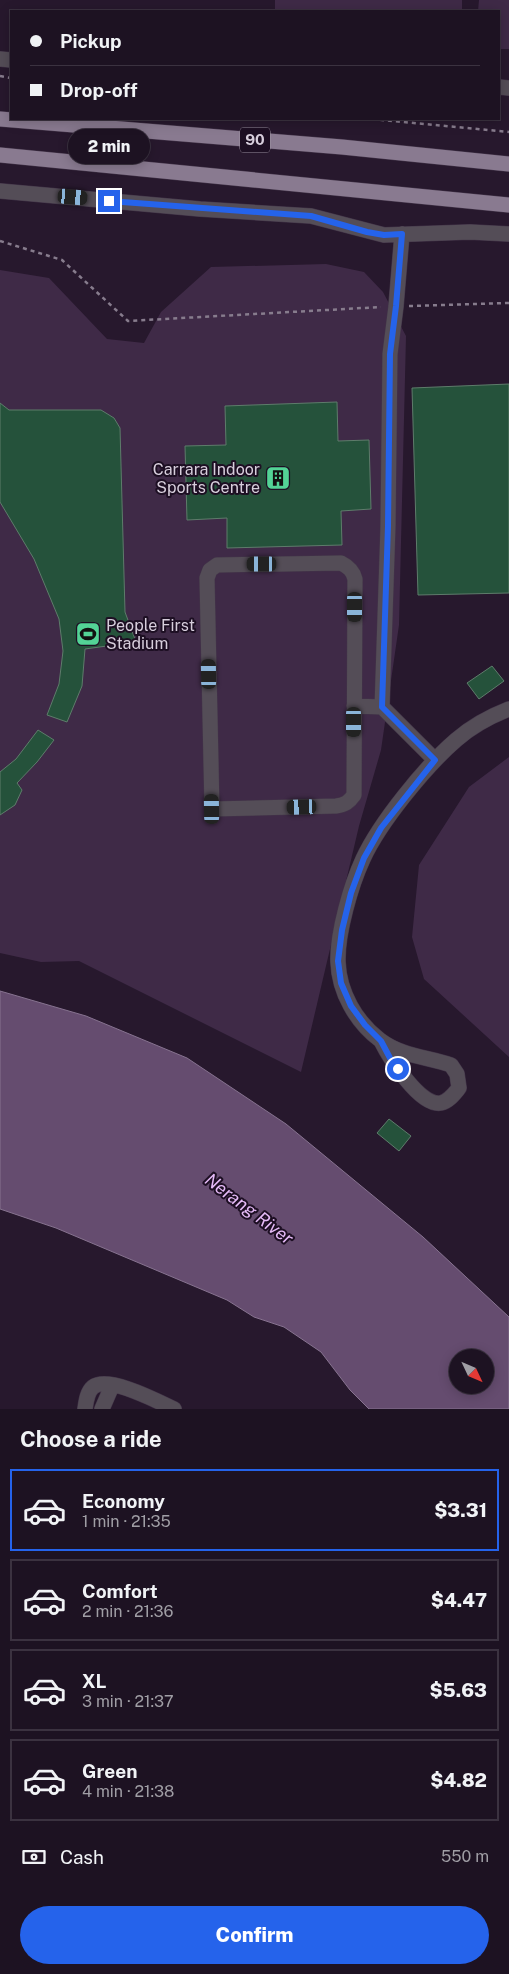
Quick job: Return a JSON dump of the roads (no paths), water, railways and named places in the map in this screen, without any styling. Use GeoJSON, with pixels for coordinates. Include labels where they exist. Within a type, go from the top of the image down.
{"type":"FeatureCollection","features":[{"type":"Feature","properties":{"kind":"main road","name":"90"},"geometry":{"type":"LineString","coordinates":[[23,120],[115,124],[509,164]]}},
{"type":"Feature","properties":{"kind":"main road"},"geometry":{"type":"LineString","coordinates":[[0,155],[509,205]]}},
{"type":"Feature","properties":{"kind":"street"},"geometry":{"type":"LineString","coordinates":[[0,191],[200,209],[311,216],[384,235],[470,232],[509,234]]}},
{"type":"Feature","properties":{"kind":"street"},"geometry":{"type":"LineString","coordinates":[[382,707],[388,526],[390,354],[402,234]]}},
{"type":"Feature","properties":{"kind":"street"},"geometry":{"type":"LineString","coordinates":[[244,564],[341,564],[348,566],[353,572],[355,587],[354,706],[355,787],[354,795],[350,801],[344,805],[336,806],[212,809],[207,578],[210,570],[217,566],[244,564]]}},
{"type":"Feature","properties":{"kind":"street"},"geometry":{"type":"LineString","coordinates":[[354,706],[382,707],[435,760]]}},
{"type":"Feature","properties":{"kind":"street"},"geometry":{"type":"LineString","coordinates":[[381,1041],[424,1060],[451,1065],[457,1074],[458,1088],[452,1097],[441,1103],[429,1101],[413,1086],[390,1058],[381,1041],[365,1025],[351,1006],[341,983],[338,961],[342,930],[351,893],[364,858],[381,828],[435,760],[458,738],[483,722],[509,709]]}},
{"type":"Feature","properties":{"kind":"street"},"geometry":{"type":"LineString","coordinates":[[85,1409],[87,1396],[93,1387],[100,1384],[138,1392],[174,1409]]}},
{"type":"Feature","properties":{"kind":"street"},"geometry":{"type":"LineString","coordinates":[[102,1409],[112,1386]]}},
{"type":"Feature","properties":{"kind":"water","name":"Nerang River"},"geometry":{"type":"Polygon","coordinates":[[[0,991],[86,1016],[187,1058],[286,1124],[423,1237],[509,1317],[509,1409],[369,1409],[350,1390],[321,1352],[284,1327],[254,1317],[227,1300],[56,1228],[0,1209],[0,991]]]}},
{"type":"Feature","properties":{"kind":"place","name":"Carrara Indoor Sports Centre"},"geometry":{"type":"Point","coordinates":[278,478]}},
{"type":"Feature","properties":{"kind":"place","name":"People First Stadium"},"geometry":{"type":"Point","coordinates":[88,634]}}]}
